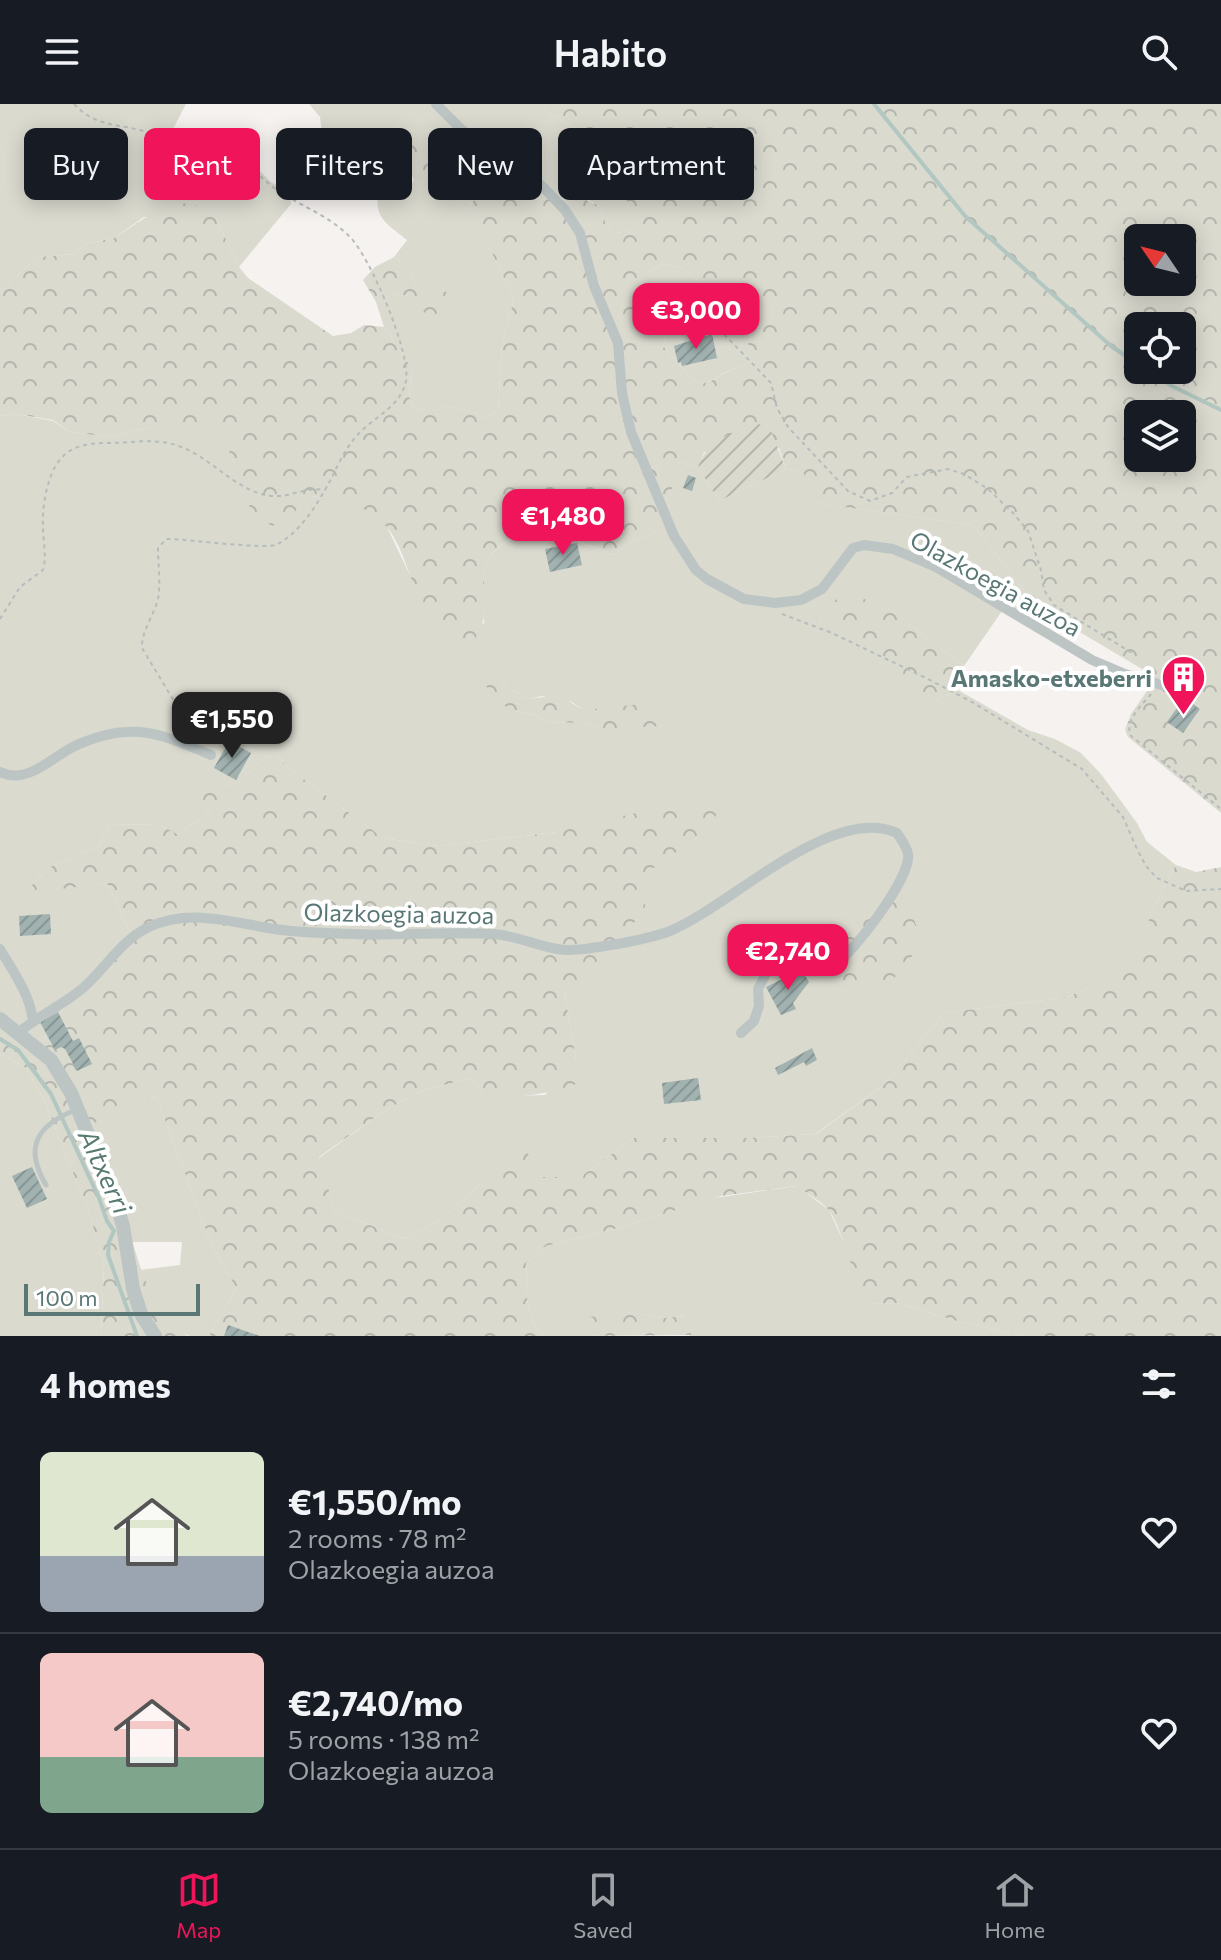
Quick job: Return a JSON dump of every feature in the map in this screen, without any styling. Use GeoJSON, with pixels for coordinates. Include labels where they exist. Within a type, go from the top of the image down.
{"type":"FeatureCollection","features":[{"type":"Feature","properties":{"kind":"street","name":"Olazkoegia auzoa"},"geometry":{"type":"LineString","coordinates":[[436,104],[462,130],[521,168],[544,188],[565,210],[580,233],[594,286],[618,343],[622,393],[631,432],[674,536],[687,559],[707,579],[744,599],[775,603],[801,600],[822,589],[853,548],[864,545],[893,549],[936,567],[1092,660],[1125,674],[1185,692]]}},
{"type":"Feature","properties":{"kind":"street"},"geometry":{"type":"LineString","coordinates":[[0,772],[16,776],[48,764],[75,745],[126,732],[154,732],[211,755]]}},
{"type":"Feature","properties":{"kind":"street","name":"Olazkoegia auzoa"},"geometry":{"type":"LineString","coordinates":[[18,1033],[83,988],[130,938],[150,926],[169,921],[202,917],[239,920],[267,928],[302,932],[509,935],[561,950],[617,944],[671,931],[814,843],[875,827],[897,833],[908,855],[908,864],[884,907],[856,947],[833,966],[820,969],[791,962],[769,968],[758,989],[759,1006],[754,1021],[741,1033]]}},
{"type":"Feature","properties":{"kind":"street"},"geometry":{"type":"LineString","coordinates":[[0,949],[24,991],[33,1022]]}},
{"type":"Feature","properties":{"kind":"street"},"geometry":{"type":"LineString","coordinates":[[0,1019],[51,1060],[67,1085],[73,1111],[123,1226],[133,1289],[141,1314],[155,1336]]}},
{"type":"Feature","properties":{"kind":"lane"},"geometry":{"type":"LineString","coordinates":[[46,1185],[34,1158],[35,1145],[40,1134],[56,1118],[73,1111]]}},
{"type":"Feature","properties":{"kind":"path"},"geometry":{"type":"LineString","coordinates":[[74,104],[91,119],[103,123],[167,139],[208,138],[221,141],[240,154],[272,187],[342,230],[360,250],[393,317],[405,359],[405,382],[393,404],[355,437],[325,490],[291,534],[271,546],[166,539],[158,548],[159,595],[155,612],[142,638],[142,648],[194,735],[196,749]]}},
{"type":"Feature","properties":{"kind":"path","name":"Olazkoegia auzoa"},"geometry":{"type":"LineString","coordinates":[[702,325],[723,333],[771,383],[777,408],[788,427],[848,491],[870,501],[892,493],[907,477],[948,469],[964,474],[988,489],[1028,531],[1044,590],[1054,605],[1132,653]]}},
{"type":"Feature","properties":{"kind":"path"},"geometry":{"type":"LineString","coordinates":[[0,619],[20,587],[43,570],[43,524],[51,479],[62,458],[81,445],[169,443],[194,454],[260,494],[279,497],[317,488],[325,490]]}},
{"type":"Feature","properties":{"kind":"path"},"geometry":{"type":"LineString","coordinates":[[770,610],[832,633],[926,678],[1069,761],[1093,778],[1113,802],[1141,858],[1157,878],[1186,891],[1221,889]]}},
{"type":"Feature","properties":{"kind":"path"},"geometry":{"type":"LineString","coordinates":[[1155,682],[1151,693],[1130,721],[1130,735],[1221,809]]}},
{"type":"Feature","properties":{"kind":"green space"},"geometry":{"type":"Polygon","coordinates":[[[0,104],[186,104],[174,128],[144,128],[144,200],[260,200],[260,171],[276,185],[276,200],[291,200],[291,204],[239,267],[213,212],[144,217],[114,238],[84,244],[76,254],[38,257],[0,291],[0,104]]]}},
{"type":"Feature","properties":{"kind":"green space"},"geometry":{"type":"Polygon","coordinates":[[[309,104],[543,104],[547,112],[576,128],[558,128],[558,184],[542,175],[542,128],[428,128],[428,152],[412,142],[412,128],[321,128],[320,117],[309,104]]]}},
{"type":"Feature","properties":{"kind":"green space"},"geometry":{"type":"Polygon","coordinates":[[[543,104],[1221,104],[1221,813],[1128,737],[1125,730],[1131,714],[1147,691],[1141,684],[1152,675],[1036,606],[973,525],[816,503],[804,474],[786,469],[779,448],[704,452],[698,467],[661,462],[656,469],[660,479],[673,485],[661,530],[634,540],[614,555],[572,539],[543,533],[515,537],[501,545],[485,568],[482,625],[473,642],[457,643],[437,633],[429,621],[393,536],[376,517],[350,504],[311,496],[286,520],[272,526],[251,511],[236,466],[222,437],[207,427],[150,427],[111,437],[70,432],[53,420],[16,414],[0,416],[0,291],[38,257],[76,254],[84,244],[114,238],[171,201],[213,212],[239,267],[248,278],[333,336],[351,333],[364,325],[384,327],[413,370],[410,398],[416,408],[432,411],[455,407],[487,417],[498,410],[502,343],[514,299],[488,245],[448,200],[458,200],[467,211],[475,200],[542,200],[542,170],[558,181],[558,200],[586,200],[600,206],[606,224],[614,234],[641,227],[638,218],[627,211],[627,200],[754,200],[754,128],[576,128],[547,112],[543,104]],[[664,264],[647,272],[636,288],[639,306],[661,307],[668,328],[663,346],[690,377],[700,384],[706,383],[754,358],[735,311],[682,268],[664,264]]]}},
{"type":"Feature","properties":{"kind":"green space"},"geometry":{"type":"Polygon","coordinates":[[[412,137],[419,137],[428,149],[428,191],[412,176],[412,137]]]}},
{"type":"Feature","properties":{"kind":"green space"},"geometry":{"type":"Polygon","coordinates":[[[414,180],[428,191],[428,200],[449,200],[488,245],[514,299],[502,343],[498,410],[487,417],[455,407],[432,411],[416,408],[409,392],[413,370],[384,327],[376,302],[391,294],[410,296],[439,289],[432,284],[416,284],[411,271],[394,257],[407,240],[384,221],[378,209],[377,200],[412,200],[414,180]]]}},
{"type":"Feature","properties":{"kind":"green space"},"geometry":{"type":"Polygon","coordinates":[[[458,200],[475,200],[467,211],[458,200]]]}},
{"type":"Feature","properties":{"kind":"green space"},"geometry":{"type":"Polygon","coordinates":[[[589,200],[627,200],[627,210],[638,218],[642,227],[614,234],[606,224],[600,206],[589,200]]]}},
{"type":"Feature","properties":{"kind":"green space"},"geometry":{"type":"Polygon","coordinates":[[[394,257],[411,271],[416,284],[427,279],[448,293],[442,314],[417,310],[410,296],[391,294],[376,302],[363,280],[375,267],[394,257]]]}},
{"type":"Feature","properties":{"kind":"green space"},"geometry":{"type":"Polygon","coordinates":[[[664,264],[682,268],[735,311],[755,358],[706,383],[700,384],[690,377],[663,346],[668,328],[651,308],[639,306],[635,288],[647,272],[664,264]]]}},
{"type":"Feature","properties":{"kind":"green space"},"geometry":{"type":"Polygon","coordinates":[[[16,414],[53,421],[70,432],[111,437],[150,427],[207,427],[222,436],[236,466],[286,520],[310,496],[342,500],[365,508],[386,525],[416,588],[484,624],[485,570],[493,553],[516,537],[530,534],[558,536],[614,555],[634,540],[661,530],[660,479],[656,469],[661,462],[698,467],[719,501],[786,469],[804,474],[817,503],[973,525],[1036,606],[1002,611],[964,666],[891,610],[931,703],[958,690],[1028,730],[1055,739],[1081,753],[1101,774],[1147,842],[1176,865],[1151,912],[1137,968],[1067,997],[944,1013],[885,1084],[815,1134],[745,1138],[634,1138],[580,1177],[541,1177],[527,1153],[476,1188],[442,1219],[405,1239],[335,1211],[319,1158],[387,1109],[424,1090],[471,1078],[486,1097],[545,1095],[576,1060],[564,989],[645,907],[644,874],[698,837],[557,832],[438,846],[383,838],[285,765],[274,749],[238,783],[194,794],[211,812],[177,834],[160,825],[109,824],[99,846],[50,867],[24,893],[107,883],[131,934],[78,986],[43,1041],[0,1020],[0,416],[16,414]],[[496,673],[515,711],[536,715],[547,722],[584,723],[600,729],[612,709],[584,710],[572,702],[542,696],[529,699],[506,687],[496,673]]]}},
{"type":"Feature","properties":{"kind":"green space"},"geometry":{"type":"Polygon","coordinates":[[[759,424],[770,429],[786,469],[719,501],[698,467],[703,457],[722,438],[759,424]]]}},
{"type":"Feature","properties":{"kind":"green space"},"geometry":{"type":"Polygon","coordinates":[[[845,591],[891,610],[964,666],[956,681],[958,690],[931,703],[816,618],[845,591]]]}},
{"type":"Feature","properties":{"kind":"green space"},"geometry":{"type":"Polygon","coordinates":[[[489,671],[496,673],[506,687],[529,699],[558,695],[584,710],[653,705],[666,717],[662,726],[600,729],[584,723],[547,722],[536,715],[515,711],[499,703],[483,682],[489,671]]]}},
{"type":"Feature","properties":{"kind":"green space"},"geometry":{"type":"Polygon","coordinates":[[[274,749],[285,765],[383,838],[438,846],[557,832],[686,801],[720,811],[698,837],[645,874],[645,907],[594,980],[564,989],[576,1060],[576,1084],[543,1093],[510,1097],[486,1097],[471,1078],[424,1090],[387,1109],[319,1157],[335,1211],[405,1239],[442,1219],[476,1188],[527,1152],[541,1177],[580,1177],[634,1138],[745,1138],[816,1134],[885,1084],[944,1013],[1067,997],[1136,968],[1151,912],[1176,865],[1196,872],[1221,867],[1221,1336],[1024,1336],[897,1303],[872,1304],[860,1287],[831,1213],[796,1186],[721,1196],[622,1227],[546,1246],[526,1263],[532,1320],[543,1336],[209,1336],[236,1288],[210,1241],[156,1096],[92,1124],[145,1279],[161,1308],[187,1336],[101,1336],[104,1264],[89,1213],[45,1102],[26,1068],[0,1054],[0,1020],[43,1041],[78,986],[131,934],[107,883],[23,894],[50,867],[99,846],[109,824],[160,825],[177,834],[211,812],[193,794],[238,783],[274,749]]]}},
{"type":"Feature","properties":{"kind":"green space"},"geometry":{"type":"Polygon","coordinates":[[[889,882],[908,901],[922,944],[890,983],[846,997],[809,973],[797,950],[814,932],[840,941],[861,921],[889,882]]]}},
{"type":"Feature","properties":{"kind":"green space"},"geometry":{"type":"Polygon","coordinates":[[[0,1054],[26,1068],[45,1102],[89,1213],[104,1264],[101,1336],[0,1336],[0,1054]]]}},
{"type":"Feature","properties":{"kind":"green space"},"geometry":{"type":"Polygon","coordinates":[[[156,1096],[210,1241],[236,1288],[209,1336],[183,1333],[167,1318],[147,1287],[140,1270],[180,1265],[182,1242],[132,1242],[91,1124],[156,1096]]]}},
{"type":"Feature","properties":{"kind":"green space"},"geometry":{"type":"Polygon","coordinates":[[[797,1186],[829,1210],[872,1304],[897,1303],[1024,1336],[690,1336],[686,1316],[663,1318],[628,1312],[581,1336],[543,1336],[532,1320],[526,1263],[546,1246],[622,1227],[714,1198],[797,1186]]]}},
{"type":"Feature","properties":{"kind":"green space"},"geometry":{"type":"Polygon","coordinates":[[[628,1312],[663,1318],[687,1316],[691,1335],[581,1336],[587,1331],[589,1317],[628,1312]]]}},
{"type":"Feature","properties":{"kind":"building"},"geometry":{"type":"Polygon","coordinates":[[[712,334],[717,358],[682,366],[681,362],[678,363],[674,346],[712,334]]]}},
{"type":"Feature","properties":{"kind":"building"},"geometry":{"type":"Polygon","coordinates":[[[688,475],[696,478],[692,491],[683,488],[688,475]]]}},
{"type":"Feature","properties":{"kind":"building"},"geometry":{"type":"Polygon","coordinates":[[[577,543],[582,565],[550,572],[545,549],[577,543]]]}},
{"type":"Feature","properties":{"kind":"building","name":"Amasko-etxeberri"},"geometry":{"type":"Polygon","coordinates":[[[1184,698],[1200,709],[1183,733],[1167,722],[1184,698]]]}},
{"type":"Feature","properties":{"kind":"building"},"geometry":{"type":"Polygon","coordinates":[[[229,741],[251,753],[236,780],[214,768],[229,741]]]}},
{"type":"Feature","properties":{"kind":"building"},"geometry":{"type":"Polygon","coordinates":[[[50,914],[51,934],[20,936],[19,916],[50,914]]]}},
{"type":"Feature","properties":{"kind":"building"},"geometry":{"type":"Polygon","coordinates":[[[797,972],[798,975],[803,972],[809,982],[793,1003],[796,1009],[781,1015],[766,987],[797,972]]]}},
{"type":"Feature","properties":{"kind":"building"},"geometry":{"type":"Polygon","coordinates":[[[58,1012],[73,1041],[79,1038],[92,1064],[77,1071],[65,1049],[55,1050],[40,1022],[58,1012]]]}},
{"type":"Feature","properties":{"kind":"building"},"geometry":{"type":"Polygon","coordinates":[[[812,1048],[817,1060],[806,1066],[804,1062],[778,1075],[775,1068],[812,1048]]]}},
{"type":"Feature","properties":{"kind":"building"},"geometry":{"type":"Polygon","coordinates":[[[698,1078],[701,1100],[664,1104],[662,1083],[698,1078]]]}},
{"type":"Feature","properties":{"kind":"building","name":"Altxerri"},"geometry":{"type":"Polygon","coordinates":[[[32,1167],[47,1199],[27,1208],[12,1176],[32,1167]]]}},
{"type":"Feature","properties":{"kind":"building"},"geometry":{"type":"Polygon","coordinates":[[[228,1325],[260,1336],[224,1336],[228,1325]]]}},
{"type":"Feature","properties":{"kind":"waterway"},"geometry":{"type":"LineString","coordinates":[[874,104],[965,216],[1124,355]]}},
{"type":"Feature","properties":{"kind":"waterway"},"geometry":{"type":"LineString","coordinates":[[1169,384],[1221,410]]}},
{"type":"Feature","properties":{"kind":"waterway","name":"Altxerri"},"geometry":{"type":"LineString","coordinates":[[0,1039],[18,1050],[51,1094],[99,1198],[114,1231],[108,1255],[137,1336]]}},
{"type":"Feature","properties":{"kind":"place","name":"Amasko-etxeberri"},"geometry":{"type":"Point","coordinates":[1183,716]}}]}
